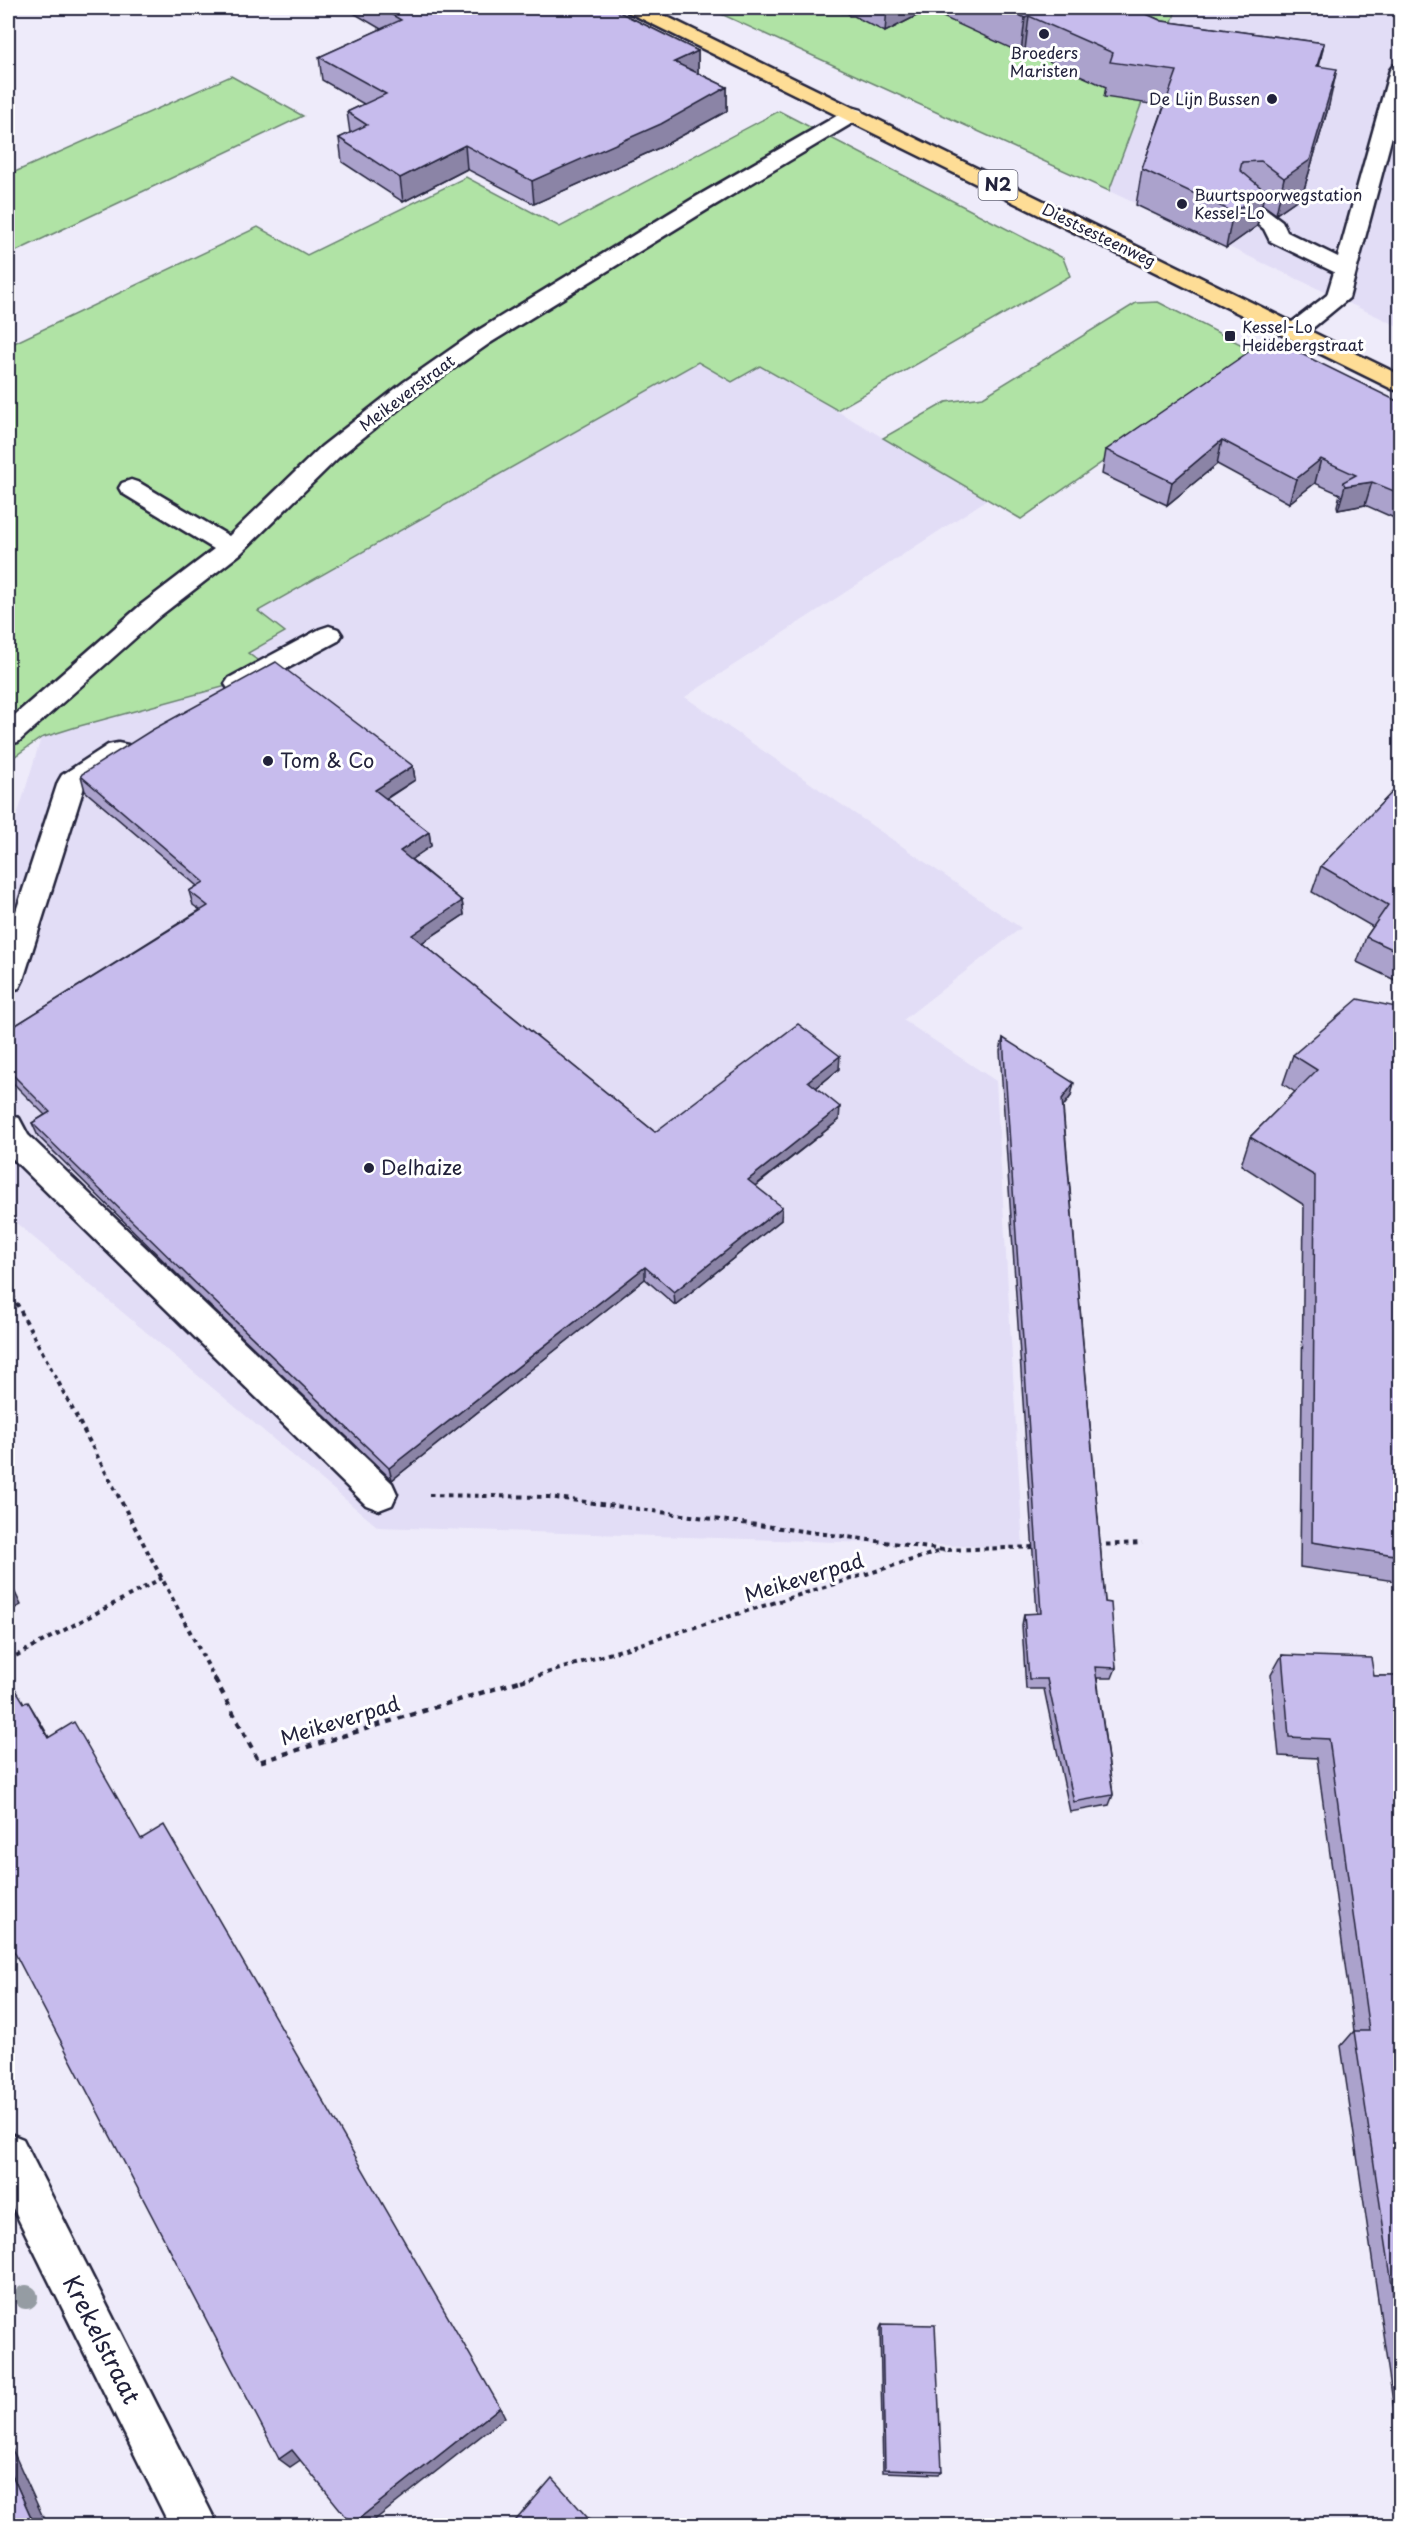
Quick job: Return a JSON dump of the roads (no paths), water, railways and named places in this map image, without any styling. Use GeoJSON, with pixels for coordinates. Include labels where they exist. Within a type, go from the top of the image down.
{"type":"FeatureCollection","features":[{"type":"Feature","properties":{"kind":"main road","name":"Diestsesteenweg"},"geometry":{"type":"LineString","coordinates":[[635,8],[1401,384]]}},
{"type":"Feature","properties":{"kind":"street"},"geometry":{"type":"LineString","coordinates":[[1295,331],[1338,298],[1401,70]]}},
{"type":"Feature","properties":{"kind":"street","name":"Meikeverstraat"},"geometry":{"type":"LineString","coordinates":[[8,735],[143,617],[231,548],[330,452],[412,387],[482,338],[702,203],[854,114]]}},
{"type":"Feature","properties":{"kind":"street"},"geometry":{"type":"LineString","coordinates":[[1245,204],[1274,226],[1278,236],[1346,269]]}},
{"type":"Feature","properties":{"kind":"street"},"geometry":{"type":"LineString","coordinates":[[131,488],[231,548]]}},
{"type":"Feature","properties":{"kind":"street"},"geometry":{"type":"LineString","coordinates":[[216,696],[329,635]]}},
{"type":"Feature","properties":{"kind":"street"},"geometry":{"type":"LineString","coordinates":[[8,980],[72,782],[136,741]]}},
{"type":"Feature","properties":{"kind":"street"},"geometry":{"type":"LineString","coordinates":[[8,1127],[16,1144],[379,1494]]}},
{"type":"Feature","properties":{"kind":"street","name":"Krekelstraat"},"geometry":{"type":"LineString","coordinates":[[8,2154],[195,2526]]}},
{"type":"Feature","properties":{"kind":"place","name":"Broeders Maristen"},"geometry":{"type":"Point","coordinates":[1044,34]}},
{"type":"Feature","properties":{"kind":"place","name":"De Lijn Bussen"},"geometry":{"type":"Point","coordinates":[1272,99]}},
{"type":"Feature","properties":{"kind":"place","name":"Buurtspoorwegstation Kessel-Lo"},"geometry":{"type":"Point","coordinates":[1182,204]}},
{"type":"Feature","properties":{"kind":"place","name":"Kessel-Lo Heidebergstraat"},"geometry":{"type":"Point","coordinates":[1230,336]}},
{"type":"Feature","properties":{"kind":"place","name":"Tom & Co"},"geometry":{"type":"Point","coordinates":[268,761]}},
{"type":"Feature","properties":{"kind":"place","name":"Delhaize"},"geometry":{"type":"Point","coordinates":[369,1168]}}]}
